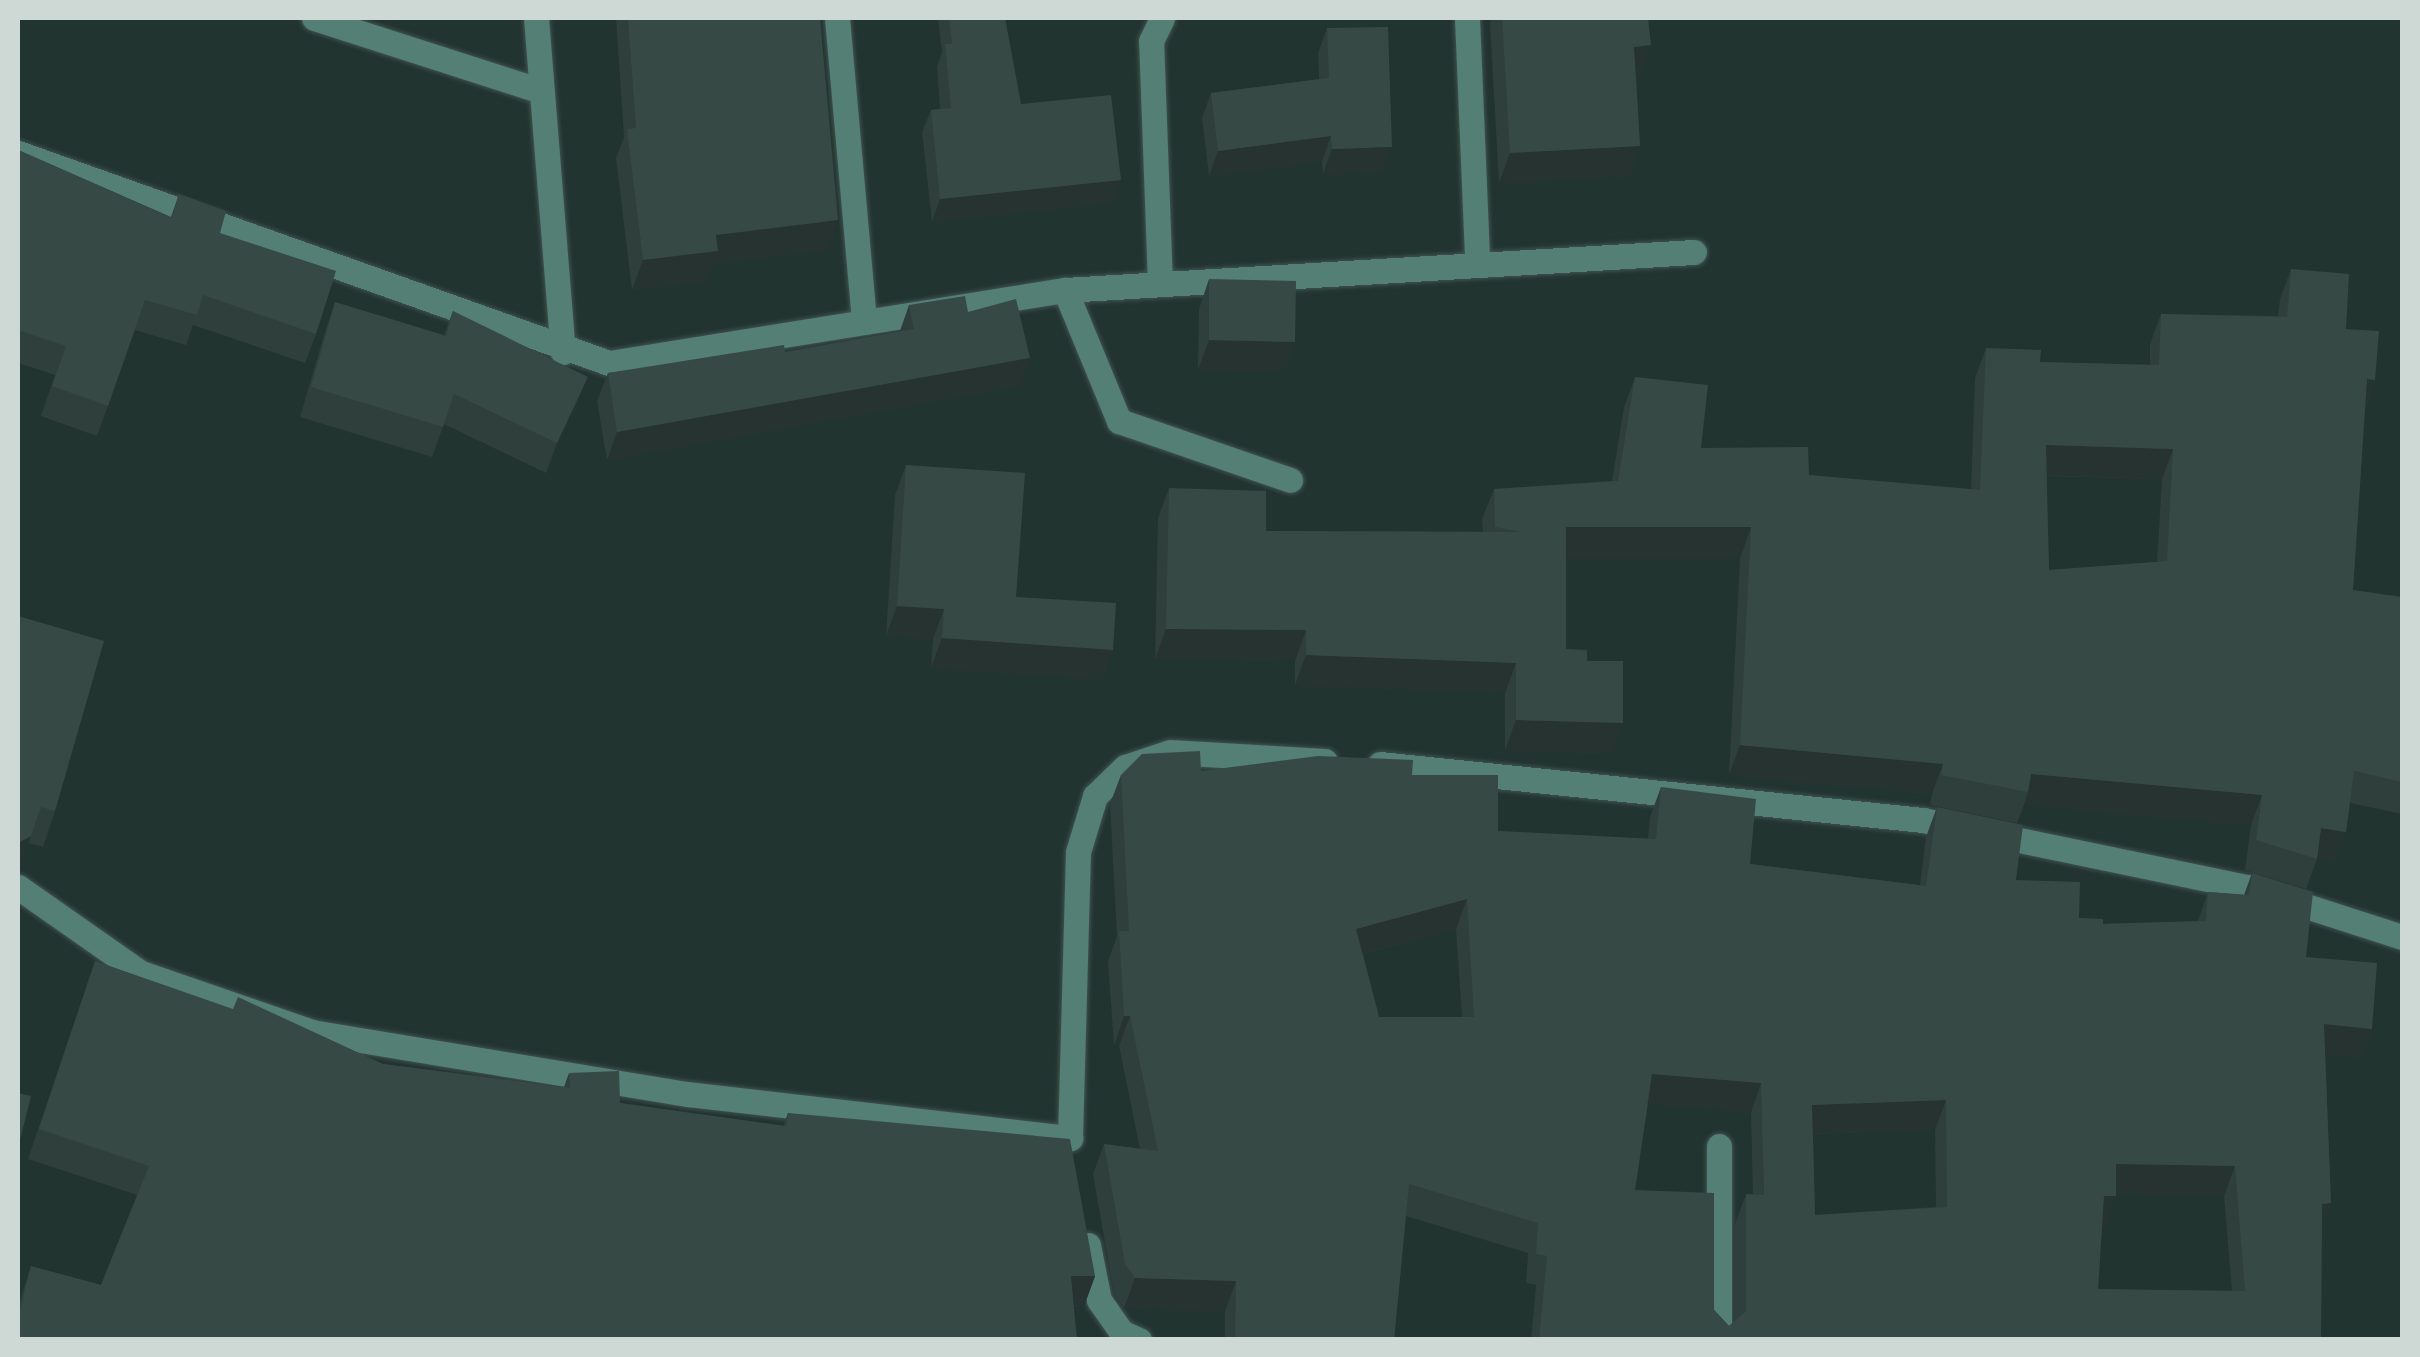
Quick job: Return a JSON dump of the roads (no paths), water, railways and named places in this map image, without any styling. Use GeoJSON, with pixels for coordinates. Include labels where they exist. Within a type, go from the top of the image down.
{"type":"FeatureCollection","features":[{"type":"Feature","properties":{"kind":"street"},"geometry":{"type":"LineString","coordinates":[[314,18],[541,91]]}},
{"type":"Feature","properties":{"kind":"street"},"geometry":{"type":"LineString","coordinates":[[536,18],[563,352]]}},
{"type":"Feature","properties":{"kind":"street"},"geometry":{"type":"LineString","coordinates":[[837,18],[864,322]]}},
{"type":"Feature","properties":{"kind":"street"},"geometry":{"type":"LineString","coordinates":[[1160,284],[1152,42],[1162,18]]}},
{"type":"Feature","properties":{"kind":"street"},"geometry":{"type":"LineString","coordinates":[[1467,18],[1477,261]]}},
{"type":"Feature","properties":{"kind":"street"},"geometry":{"type":"LineString","coordinates":[[18,153],[563,352],[609,363],[1065,290],[1477,261],[1694,252]]}},
{"type":"Feature","properties":{"kind":"street"},"geometry":{"type":"LineString","coordinates":[[1065,290],[1120,421],[1290,480]]}},
{"type":"Feature","properties":{"kind":"street"},"geometry":{"type":"LineString","coordinates":[[1076,1173],[1070,1138],[1078,852],[1095,796],[1124,767],[1170,752],[1452,768],[1923,820],[2247,887],[2402,937]]}},
{"type":"Feature","properties":{"kind":"street"},"geometry":{"type":"LineString","coordinates":[[18,887],[141,973],[312,1032],[688,1094],[1070,1138]]}},
{"type":"Feature","properties":{"kind":"street"},"geometry":{"type":"LineString","coordinates":[[1719,1146],[1720,1340]]}},
{"type":"Feature","properties":{"kind":"street"},"geometry":{"type":"LineString","coordinates":[[1084,1225],[1100,1300],[1121,1332],[1140,1340]]}}]}
